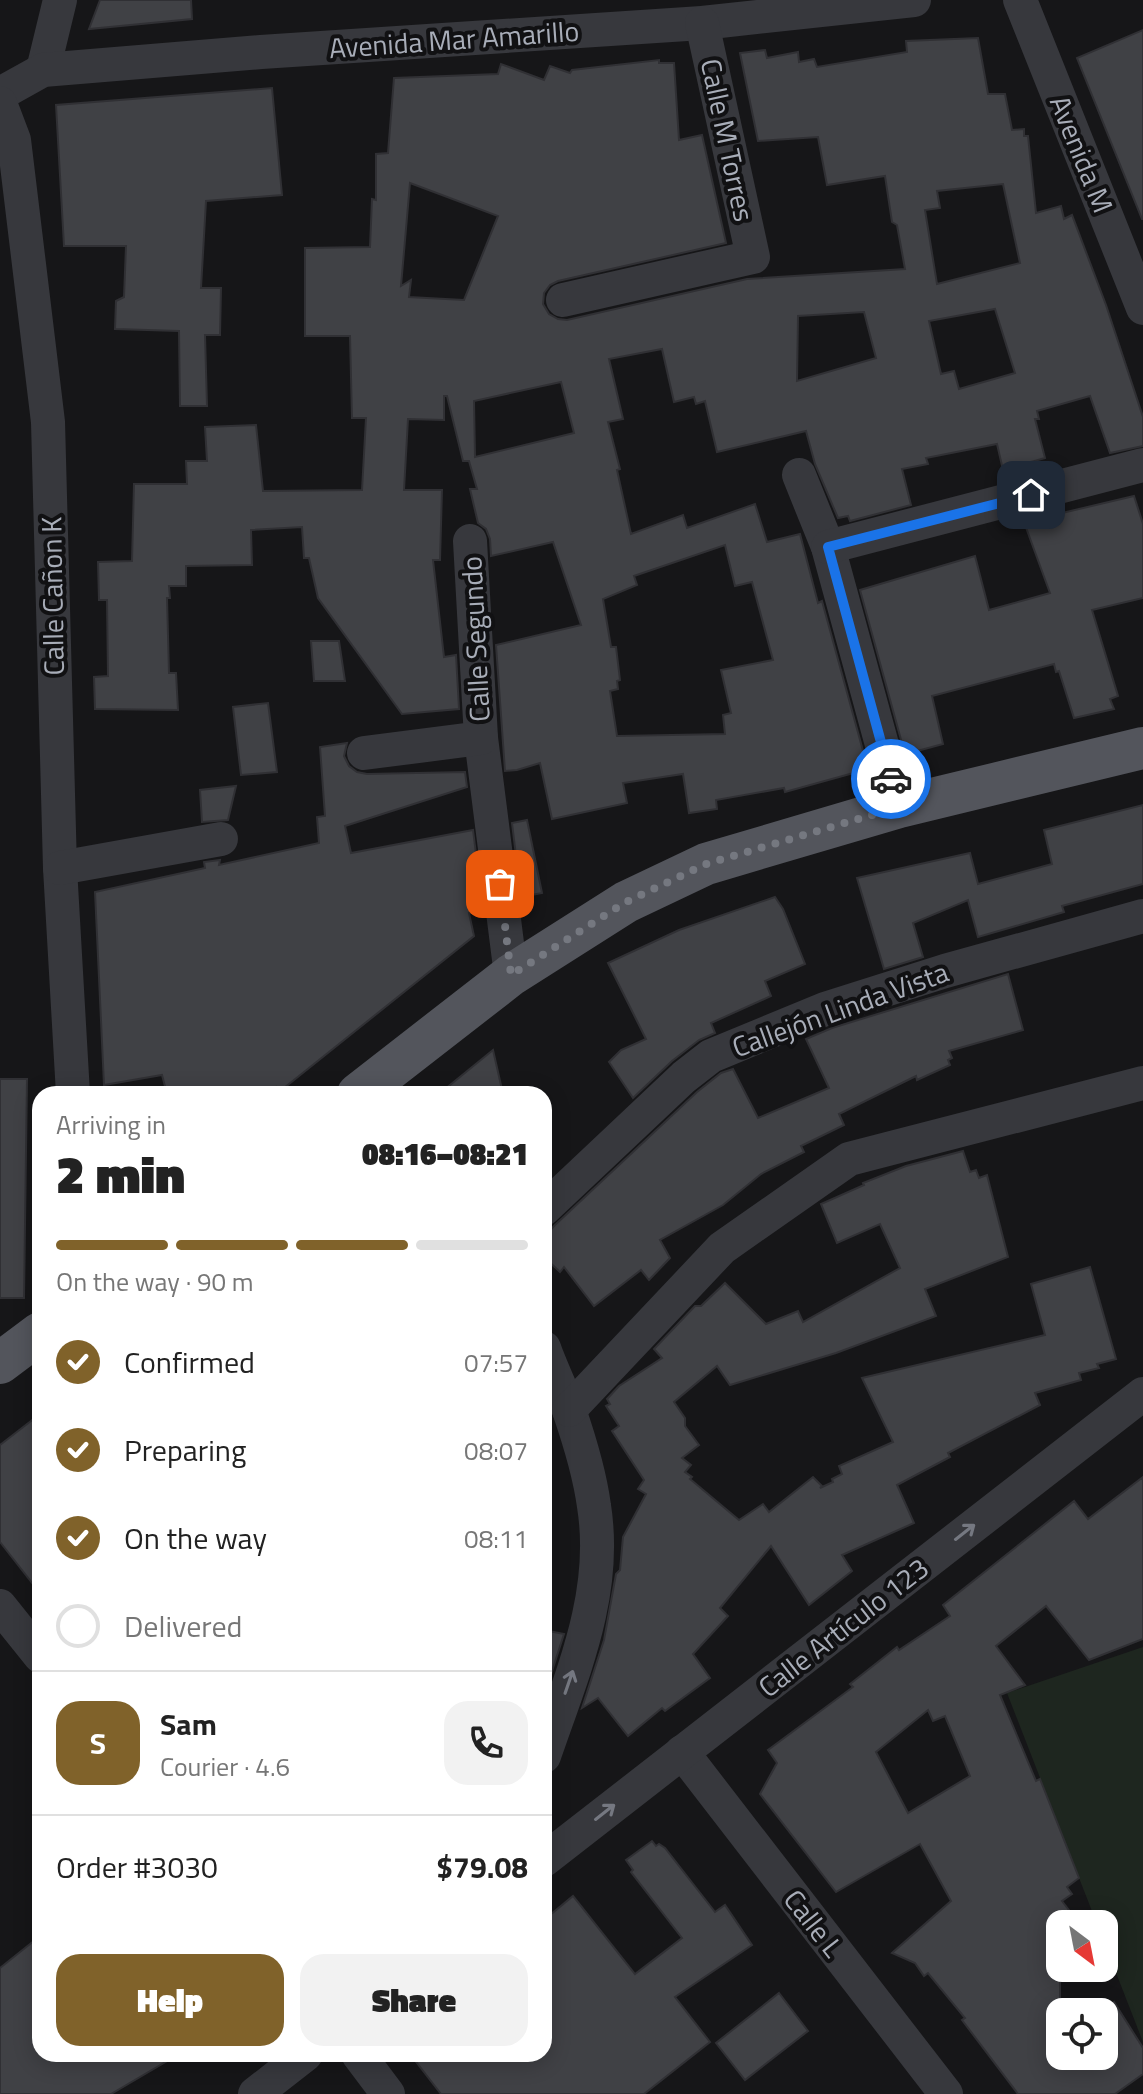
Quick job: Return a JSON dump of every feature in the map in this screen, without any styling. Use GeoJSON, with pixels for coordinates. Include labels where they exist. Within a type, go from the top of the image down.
{"type":"FeatureCollection","features":[{"type":"Feature","properties":{"kind":"main road"},"geometry":{"type":"LineString","coordinates":[[368,1086],[511,975],[626,902],[706,864],[899,807],[1143,748]]}},
{"type":"Feature","properties":{"kind":"main road"},"geometry":{"type":"LineString","coordinates":[[0,1363],[32,1339]]}},
{"type":"Feature","properties":{"kind":"street"},"geometry":{"type":"LineString","coordinates":[[43,70],[60,0]]}},
{"type":"Feature","properties":{"kind":"street","name":"Avenida Mar Amarillo"},"geometry":{"type":"LineString","coordinates":[[0,94],[43,70],[277,50],[702,23],[914,0]]}},
{"type":"Feature","properties":{"kind":"street","name":"Avenida M"},"geometry":{"type":"LineString","coordinates":[[1020,0],[1143,308]]}},
{"type":"Feature","properties":{"kind":"street","name":"Calle M Torres"},"geometry":{"type":"LineString","coordinates":[[563,300],[753,257],[702,23]]}},
{"type":"Feature","properties":{"kind":"street","name":"Calle Cañon K"},"geometry":{"type":"LineString","coordinates":[[0,103],[14,140],[48,422],[60,868],[73,1086]]}},
{"type":"Feature","properties":{"kind":"street"},"geometry":{"type":"LineString","coordinates":[[828,547],[1143,465]]}},
{"type":"Feature","properties":{"kind":"street"},"geometry":{"type":"LineString","coordinates":[[799,475],[828,547],[899,807]]}},
{"type":"Feature","properties":{"kind":"street","name":"Calle Segundo"},"geometry":{"type":"LineString","coordinates":[[470,541],[481,738],[511,975]]}},
{"type":"Feature","properties":{"kind":"street","name":"Calle Segundo"},"geometry":{"type":"LineString","coordinates":[[364,753],[481,738]]}},
{"type":"Feature","properties":{"kind":"street"},"geometry":{"type":"LineString","coordinates":[[60,868],[221,839]]}},
{"type":"Feature","properties":{"kind":"street","name":"Callejón Linda Vista"},"geometry":{"type":"LineString","coordinates":[[552,1201],[684,1077],[711,1056],[825,1009],[945,971],[1143,916]]}},
{"type":"Feature","properties":{"kind":"street"},"geometry":{"type":"LineString","coordinates":[[569,1410],[722,1248],[849,1159],[1143,1083]]}},
{"type":"Feature","properties":{"kind":"street"},"geometry":{"type":"LineString","coordinates":[[552,1368],[569,1410],[594,1505],[598,1562],[586,1632],[552,1732]]}},
{"type":"Feature","properties":{"kind":"street","name":"Calle Artículo 123"},"geometry":{"type":"LineString","coordinates":[[552,1854],[1143,1394]]}},
{"type":"Feature","properties":{"kind":"street"},"geometry":{"type":"LineString","coordinates":[[0,1606],[32,1646]]}},
{"type":"Feature","properties":{"kind":"street","name":"Calle L"},"geometry":{"type":"LineString","coordinates":[[682,1752],[946,2094]]}},
{"type":"Feature","properties":{"kind":"street"},"geometry":{"type":"LineString","coordinates":[[255,2094],[296,2062]]}},
{"type":"Feature","properties":{"kind":"street"},"geometry":{"type":"LineString","coordinates":[[364,2062],[388,2094]]}},
{"type":"Feature","properties":{"kind":"shaded area"},"geometry":{"type":"Polygon","coordinates":[[[1143,1647],[1143,2042],[1118,1978],[1118,1910],[1092,1910],[1007,1693],[1143,1647]]]}},
{"type":"Feature","properties":{"kind":"building"},"geometry":{"type":"Polygon","coordinates":[[[100,0],[191,0],[192,19],[89,29],[100,0]]]}},
{"type":"Feature","properties":{"kind":"building"},"geometry":{"type":"Polygon","coordinates":[[[1143,30],[1143,219],[1142,219],[1077,58],[1143,30]]]}},
{"type":"Feature","properties":{"kind":"building"},"geometry":{"type":"Polygon","coordinates":[[[978,38],[988,94],[1005,94],[1012,130],[1024,129],[1024,136],[1028,136],[1036,213],[1061,206],[1064,219],[1072,215],[1143,417],[1143,446],[1110,453],[1090,396],[1037,411],[1039,419],[1035,419],[1045,458],[1003,470],[997,444],[926,458],[928,464],[902,469],[911,505],[850,521],[848,516],[838,518],[815,464],[806,431],[717,452],[705,401],[696,404],[694,397],[674,402],[662,349],[609,359],[623,419],[608,422],[631,534],[683,515],[687,528],[755,504],[767,542],[800,534],[818,603],[822,601],[868,769],[785,792],[784,788],[716,800],[717,809],[689,813],[683,774],[623,783],[627,803],[552,819],[540,763],[505,771],[496,645],[581,625],[553,542],[491,556],[490,539],[486,529],[478,523],[470,489],[477,489],[469,461],[463,461],[447,396],[444,396],[444,420],[408,419],[404,490],[442,490],[440,560],[433,560],[444,657],[456,655],[459,709],[402,714],[318,598],[309,558],[304,558],[302,527],[251,530],[252,565],[186,566],[186,586],[169,586],[169,673],[176,673],[178,710],[95,709],[94,677],[108,676],[107,600],[99,600],[98,562],[132,561],[134,484],[187,484],[186,461],[207,461],[205,427],[256,425],[263,491],[362,490],[366,418],[352,418],[350,336],[305,336],[305,248],[370,247],[372,199],[376,200],[376,154],[388,153],[394,78],[498,74],[501,64],[544,80],[550,66],[570,73],[572,70],[659,60],[659,63],[674,63],[679,140],[702,135],[726,243],[558,281],[544,293],[543,304],[549,314],[567,320],[747,279],[905,269],[897,225],[892,222],[885,176],[827,185],[818,137],[758,141],[740,53],[765,50],[767,58],[798,52],[799,62],[814,59],[817,67],[907,52],[906,41],[978,38]],[[410,183],[401,286],[411,280],[409,297],[464,300],[498,216],[410,183]],[[1003,184],[937,191],[940,208],[925,210],[937,284],[1020,263],[1003,184]],[[995,309],[929,321],[941,374],[954,371],[959,389],[1015,373],[995,309]],[[864,312],[798,316],[797,381],[876,358],[864,312]],[[561,382],[474,401],[475,457],[574,433],[561,382]],[[725,545],[634,576],[637,585],[603,599],[611,647],[616,647],[620,680],[617,681],[618,689],[610,691],[617,736],[725,734],[723,715],[731,713],[721,670],[773,660],[752,582],[735,586],[725,545]]]}},
{"type":"Feature","properties":{"kind":"building"},"geometry":{"type":"Polygon","coordinates":[[[272,88],[282,195],[206,201],[201,288],[221,288],[220,335],[205,335],[207,406],[180,406],[179,331],[115,329],[116,301],[124,297],[126,246],[64,246],[56,105],[272,88]]]}},
{"type":"Feature","properties":{"kind":"building"},"geometry":{"type":"Polygon","coordinates":[[[1134,496],[1143,524],[1143,598],[1092,610],[1118,696],[1110,699],[1114,709],[1074,718],[1054,664],[932,696],[943,744],[906,754],[906,758],[860,590],[975,556],[989,610],[1050,593],[1024,522],[1134,496]]]}},
{"type":"Feature","properties":{"kind":"building"},"geometry":{"type":"Polygon","coordinates":[[[311,641],[339,641],[345,681],[314,681],[311,641]]]}},
{"type":"Feature","properties":{"kind":"building"},"geometry":{"type":"Polygon","coordinates":[[[268,703],[277,772],[241,775],[233,707],[268,703]]]}},
{"type":"Feature","properties":{"kind":"building"},"geometry":{"type":"Polygon","coordinates":[[[347,743],[344,756],[349,766],[367,774],[465,772],[467,787],[345,826],[351,853],[473,830],[483,910],[469,913],[474,936],[286,1086],[165,1086],[162,1075],[104,1085],[95,892],[205,868],[204,862],[220,860],[219,865],[319,843],[317,817],[325,816],[320,747],[347,743]]]}},
{"type":"Feature","properties":{"kind":"building"},"geometry":{"type":"Polygon","coordinates":[[[236,786],[228,820],[202,822],[200,790],[236,786]]]}},
{"type":"Feature","properties":{"kind":"building"},"geometry":{"type":"Polygon","coordinates":[[[1143,805],[1143,884],[1062,906],[1064,912],[978,937],[968,900],[913,923],[923,957],[884,969],[857,878],[970,853],[978,884],[1052,864],[1044,830],[1143,805]]]}},
{"type":"Feature","properties":{"kind":"building"},"geometry":{"type":"Polygon","coordinates":[[[527,820],[542,893],[521,897],[512,823],[527,820]]]}},
{"type":"Feature","properties":{"kind":"building"},"geometry":{"type":"Polygon","coordinates":[[[775,897],[805,964],[765,981],[771,996],[711,1023],[715,1033],[699,1040],[672,1061],[633,1098],[609,1062],[621,1050],[646,1039],[608,963],[679,930],[775,897]]]}},
{"type":"Feature","properties":{"kind":"building"},"geometry":{"type":"Polygon","coordinates":[[[1008,974],[1023,1030],[949,1051],[952,1058],[948,1060],[950,1065],[917,1080],[916,1076],[839,1114],[844,1125],[801,1146],[804,1152],[761,1174],[723,1205],[660,1240],[670,1258],[649,1280],[641,1270],[594,1306],[564,1267],[560,1272],[552,1264],[552,1228],[721,1073],[733,1069],[758,1118],[829,1088],[806,1039],[832,1028],[1008,974]]]}},
{"type":"Feature","properties":{"kind":"building"},"geometry":{"type":"Polygon","coordinates":[[[493,1050],[501,1086],[449,1086],[493,1050]]]}},
{"type":"Feature","properties":{"kind":"building"},"geometry":{"type":"Polygon","coordinates":[[[0,1079],[27,1079],[24,1298],[0,1298],[0,1079]]]}},
{"type":"Feature","properties":{"kind":"building"},"geometry":{"type":"Polygon","coordinates":[[[963,1151],[970,1172],[976,1170],[979,1178],[987,1175],[1008,1257],[925,1289],[936,1316],[836,1353],[730,1385],[717,1366],[674,1402],[685,1418],[685,1426],[699,1445],[682,1458],[691,1465],[685,1472],[692,1477],[690,1479],[739,1520],[763,1504],[769,1512],[813,1477],[822,1486],[820,1488],[833,1482],[832,1479],[842,1474],[839,1466],[893,1442],[862,1378],[1045,1335],[1031,1284],[1090,1267],[1116,1359],[1097,1364],[1099,1368],[1079,1373],[1081,1380],[1035,1393],[1040,1405],[948,1453],[950,1457],[897,1485],[914,1523],[842,1555],[852,1571],[809,1605],[771,1546],[720,1608],[728,1616],[693,1654],[710,1678],[665,1711],[662,1708],[628,1736],[598,1698],[582,1708],[604,1640],[616,1574],[620,1570],[623,1537],[646,1494],[638,1489],[644,1480],[612,1431],[619,1426],[606,1406],[610,1404],[607,1399],[619,1386],[662,1358],[654,1349],[695,1306],[701,1306],[725,1283],[766,1324],[798,1311],[803,1322],[900,1268],[880,1224],[837,1243],[821,1204],[906,1166],[963,1151]]]}},
{"type":"Feature","properties":{"kind":"building"},"geometry":{"type":"Polygon","coordinates":[[[32,1420],[32,1583],[0,1542],[0,1445],[32,1420]]]}},
{"type":"Feature","properties":{"kind":"building"},"geometry":{"type":"Polygon","coordinates":[[[1143,1477],[1143,1639],[1089,1660],[1046,1606],[996,1646],[1025,1685],[1000,1695],[1036,1781],[1040,1779],[1079,1878],[1067,1887],[1072,1894],[1062,1901],[1069,1910],[1046,1910],[1046,1982],[1060,1982],[1060,1998],[1046,1998],[1046,2070],[1118,2070],[1118,2008],[1143,2048],[1143,2074],[1115,2094],[1018,2094],[962,2020],[965,2018],[928,1973],[924,1976],[915,1963],[892,1953],[951,1901],[920,1844],[836,1892],[760,1794],[777,1763],[768,1750],[853,1687],[850,1684],[897,1647],[899,1650],[950,1616],[943,1605],[1074,1501],[1088,1519],[1143,1477]],[[928,1710],[876,1752],[908,1813],[970,1776],[945,1716],[933,1721],[928,1710]]]}},
{"type":"Feature","properties":{"kind":"building"},"geometry":{"type":"Polygon","coordinates":[[[552,1632],[564,1634],[552,1671],[552,1632]]]}},
{"type":"Feature","properties":{"kind":"building"},"geometry":{"type":"Polygon","coordinates":[[[652,1841],[656,1846],[659,1844],[665,1848],[715,1912],[725,1905],[752,1945],[675,1997],[710,2042],[644,2094],[441,2094],[416,2062],[552,2062],[552,1913],[573,1896],[635,1974],[682,1938],[631,1872],[633,1870],[626,1860],[652,1841]]]}},
{"type":"Feature","properties":{"kind":"building"},"geometry":{"type":"Polygon","coordinates":[[[32,1942],[32,2062],[165,2062],[111,2094],[0,2094],[0,1968],[32,1942]]]}},
{"type":"Feature","properties":{"kind":"building"},"geometry":{"type":"Polygon","coordinates":[[[779,1993],[808,2031],[745,2080],[716,2043],[779,1993]]]}},
{"type":"Feature","properties":{"kind":"way so far"},"geometry":{"type":"LineString","coordinates":[[500,884],[511,975],[626,902],[706,864],[899,807],[891,779]]}},
{"type":"Feature","properties":{"kind":"route"},"geometry":{"type":"LineString","coordinates":[[891,779],[828,547],[1031,495]]}}]}
